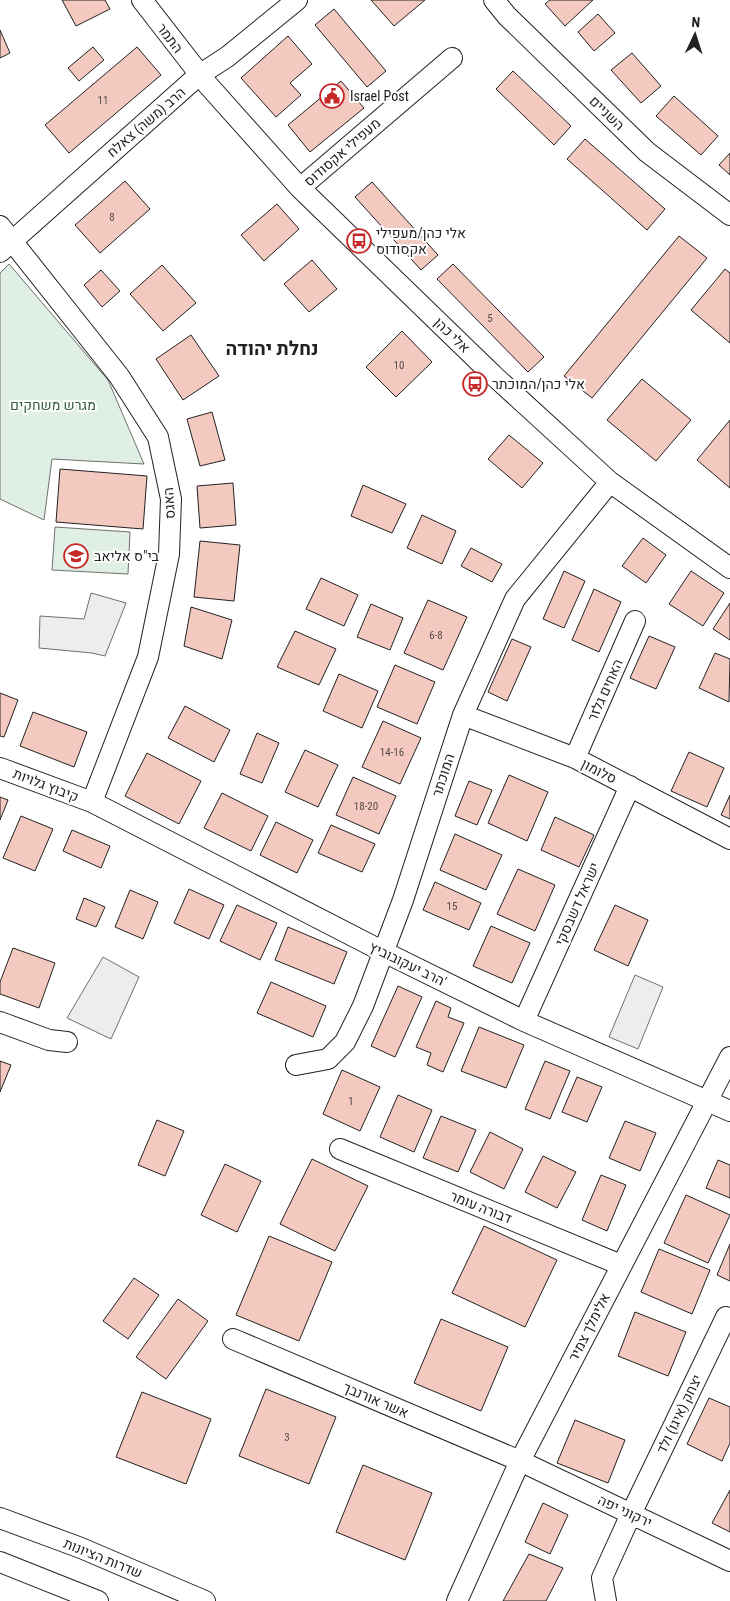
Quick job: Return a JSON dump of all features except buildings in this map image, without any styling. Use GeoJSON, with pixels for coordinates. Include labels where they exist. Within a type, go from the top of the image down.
{"type":"FeatureCollection","features":[{"type":"Feature","properties":{"kind":"street","name":"התמר"},"geometry":{"type":"LineString","coordinates":[[142,0],[200,75]]}},
{"type":"Feature","properties":{"kind":"street","name":"הרב (משה) צאלח"},"geometry":{"type":"LineString","coordinates":[[4,239],[200,75],[227,57],[297,0]]}},
{"type":"Feature","properties":{"kind":"street","name":"השניים"},"geometry":{"type":"LineString","coordinates":[[494,0],[507,16],[647,152],[730,215]]}},
{"type":"Feature","properties":{"kind":"street","name":"מעפילי אקסודוס"},"geometry":{"type":"LineString","coordinates":[[300,188],[452,58]]}},
{"type":"Feature","properties":{"kind":"street","name":"אלי כהן"},"geometry":{"type":"LineString","coordinates":[[200,75],[300,188],[493,374],[610,482],[730,568]]}},
{"type":"Feature","properties":{"kind":"street","name":"האגס"},"geometry":{"type":"LineString","coordinates":[[4,239],[119,376],[158,438],[171,499],[169,554],[148,657],[92,802]]}},
{"type":"Feature","properties":{"kind":"street","name":"המוכתר"},"geometry":{"type":"LineString","coordinates":[[296,1065],[328,1059],[345,1042],[363,1006],[403,900],[462,715],[515,599],[610,482]]}},
{"type":"Feature","properties":{"kind":"street","name":"האחים גלזר"},"geometry":{"type":"LineString","coordinates":[[574,758],[635,620]]}},
{"type":"Feature","properties":{"kind":"street","name":"סלומון"},"geometry":{"type":"LineString","coordinates":[[462,715],[574,758],[730,839]]}},
{"type":"Feature","properties":{"kind":"street","name":"קיבוץ גלויות"},"geometry":{"type":"LineString","coordinates":[[0,768],[92,802]]}},
{"type":"Feature","properties":{"kind":"street","name":"ישראל דשבסקי"},"geometry":{"type":"LineString","coordinates":[[524,1021],[630,786]]}},
{"type":"Feature","properties":{"kind":"street","name":"הרב יעקובוביץ'"},"geometry":{"type":"LineString","coordinates":[[92,802],[384,952],[524,1021],[730,1111]]}},
{"type":"Feature","properties":{"kind":"street"},"geometry":{"type":"LineString","coordinates":[[0,1022],[49,1040],[67,1042]]}},
{"type":"Feature","properties":{"kind":"street","name":"אלימלך צמיר"},"geometry":{"type":"LineString","coordinates":[[457,1601],[520,1461],[730,1056]]}},
{"type":"Feature","properties":{"kind":"street","name":"דבורה עומר"},"geometry":{"type":"LineString","coordinates":[[340,1149],[621,1265]]}},
{"type":"Feature","properties":{"kind":"street","name":"יצחק (איגו) ולד"},"geometry":{"type":"LineString","coordinates":[[631,1514],[726,1317],[730,1319]]}},
{"type":"Feature","properties":{"kind":"street","name":"אשר אורנבך"},"geometry":{"type":"LineString","coordinates":[[233,1339],[520,1461]]}},
{"type":"Feature","properties":{"kind":"street","name":"ירקוני יפה"},"geometry":{"type":"LineString","coordinates":[[520,1461],[730,1561]]}},
{"type":"Feature","properties":{"kind":"street"},"geometry":{"type":"LineString","coordinates":[[606,1601],[602,1578],[631,1514]]}},
{"type":"Feature","properties":{"kind":"street","name":"שדרות הציונות"},"geometry":{"type":"LineString","coordinates":[[0,1518],[81,1548],[204,1601]]}},
{"type":"Feature","properties":{"kind":"street"},"geometry":{"type":"LineString","coordinates":[[0,1562],[98,1601]]}},
{"type":"Feature","properties":{"kind":"green space","name":"מגרש משחקים"},"geometry":{"type":"Polygon","coordinates":[[[9,264],[108,380],[144,464],[52,459],[44,520],[0,499],[0,273],[9,264]]]}},
{"type":"Feature","properties":{"kind":"green space"},"geometry":{"type":"Polygon","coordinates":[[[55,527],[130,532],[128,574],[52,570],[55,527]]]}},
{"type":"Feature","properties":{"kind":"shaded area"},"geometry":{"type":"Polygon","coordinates":[[[91,593],[126,603],[105,656],[39,648],[40,616],[84,619],[91,593]]]}},
{"type":"Feature","properties":{"kind":"shaded area"},"geometry":{"type":"Polygon","coordinates":[[[103,957],[139,977],[111,1039],[67,1018],[103,957]]]}},
{"type":"Feature","properties":{"kind":"shaded area"},"geometry":{"type":"Polygon","coordinates":[[[635,975],[663,987],[638,1049],[609,1037],[635,975]]]}},
{"type":"Feature","properties":{"kind":"place","name":"Israel Post"},"geometry":{"type":"Point","coordinates":[332,96]}},
{"type":"Feature","properties":{"kind":"place","name":"אלי כהן/מעפילי אקסודוס"},"geometry":{"type":"Point","coordinates":[359,241]}},
{"type":"Feature","properties":{"kind":"place","name":"אלי כהן/המוכתר"},"geometry":{"type":"Point","coordinates":[475,384]}},
{"type":"Feature","properties":{"kind":"place","name":"בי\"ס אליאב"},"geometry":{"type":"Point","coordinates":[76,556]}},
{"type":"Feature","properties":{"kind":"district","name":"נחלת יהודה"},"geometry":{"type":"Point","coordinates":[272,348]}}]}
